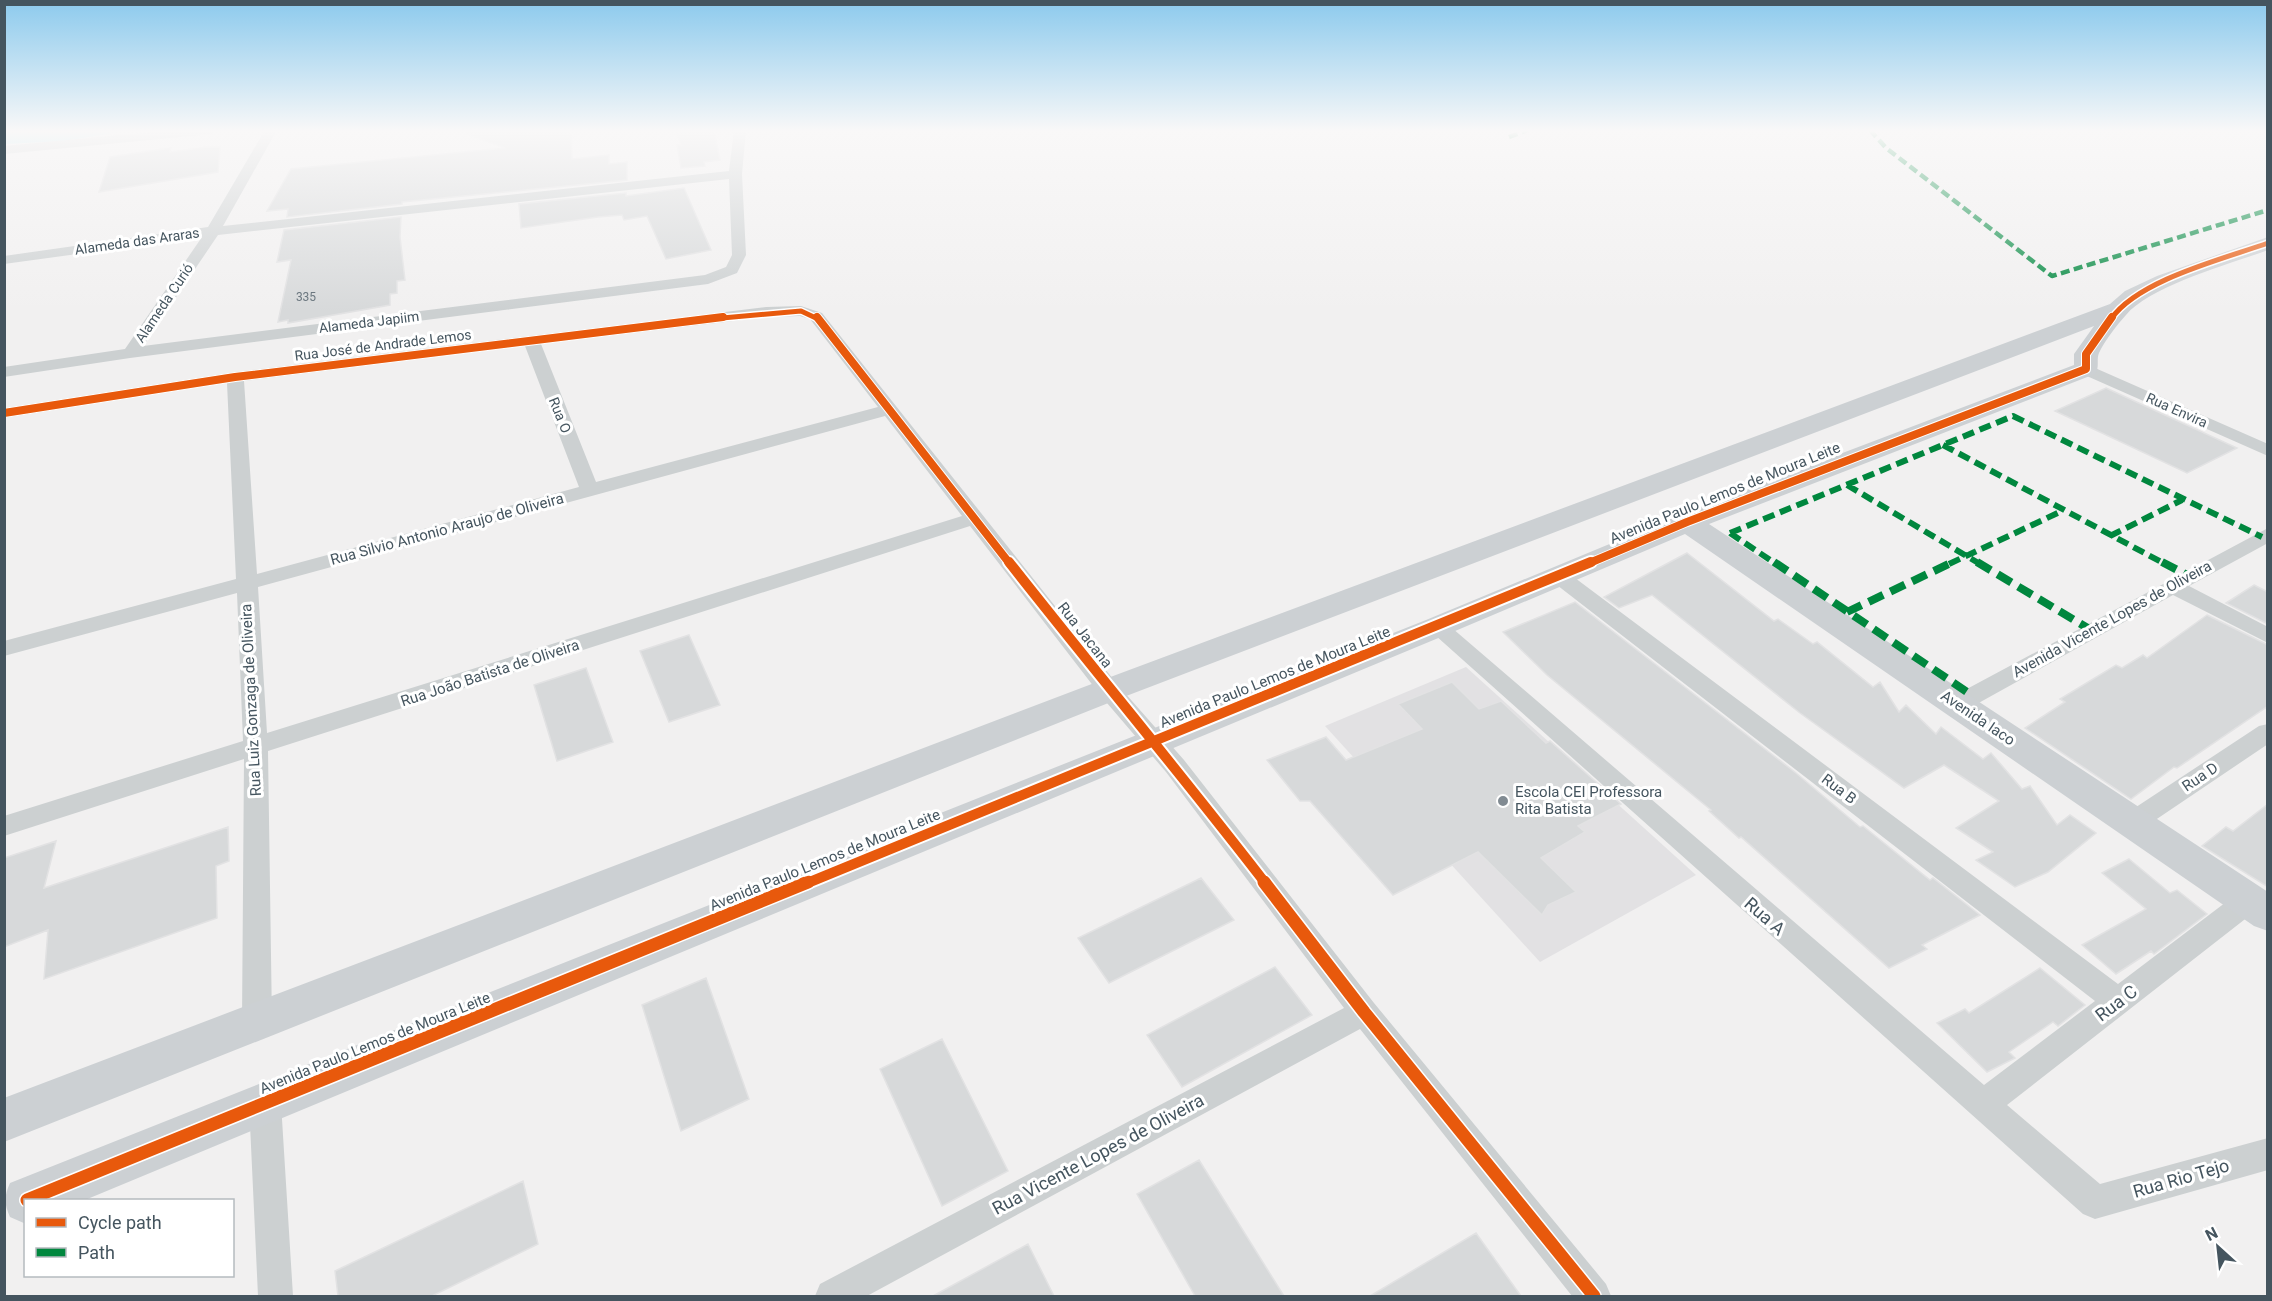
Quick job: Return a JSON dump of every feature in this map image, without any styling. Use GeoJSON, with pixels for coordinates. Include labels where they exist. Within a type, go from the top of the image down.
{"type":"FeatureCollection","features":[{"type":"Feature","properties":{"kind":"street","name":"Alameda Curió"},"geometry":{"type":"LineString","coordinates":[[130,353],[213,231],[236,191]]}},
{"type":"Feature","properties":{"kind":"street","name":"Alameda das Araras"},"geometry":{"type":"LineString","coordinates":[[4,260],[213,231],[582,191]]}},
{"type":"Feature","properties":{"kind":"street","name":"Alameda Japiim"},"geometry":{"type":"LineString","coordinates":[[4,372],[130,353],[708,279],[732,270],[739,255],[736,191]]}},
{"type":"Feature","properties":{"kind":"street","name":"Avenida Paulo Lemos de Moura Leite"},"geometry":{"type":"LineString","coordinates":[[31,1199],[1560,577],[1687,522],[2086,369],[2086,354],[2118,309],[2133,296],[2165,281],[2268,243]]}},
{"type":"Feature","properties":{"kind":"street","name":"Avenida Paulo Lemos de Moura Leite"},"geometry":{"type":"LineString","coordinates":[[4,1120],[1109,690],[2118,309]]}},
{"type":"Feature","properties":{"kind":"street","name":"Rua Jacana"},"geometry":{"type":"LineString","coordinates":[[766,312],[801,311],[816,316],[1109,690],[1154,742],[1364,1012],[1594,1296]]}},
{"type":"Feature","properties":{"kind":"street","name":"Rua José de Andrade Lemos"},"geometry":{"type":"LineString","coordinates":[[4,413],[235,377],[766,312]]}},
{"type":"Feature","properties":{"kind":"street","name":"Rua O"},"geometry":{"type":"LineString","coordinates":[[531,341],[590,489]]}},
{"type":"Feature","properties":{"kind":"street","name":"Rua Envira"},"geometry":{"type":"LineString","coordinates":[[2086,369],[2268,451]]}},
{"type":"Feature","properties":{"kind":"street","name":"Rua Luiz Gonzaga de Oliveira"},"geometry":{"type":"LineString","coordinates":[[235,377],[256,747],[257,1023]]}},
{"type":"Feature","properties":{"kind":"street","name":"Rua Silvio Antonio Araujo de Oliveira"},"geometry":{"type":"LineString","coordinates":[[4,650],[889,409]]}},
{"type":"Feature","properties":{"kind":"street","name":"Rua João Batista de Oliveira"},"geometry":{"type":"LineString","coordinates":[[4,826],[975,518]]}},
{"type":"Feature","properties":{"kind":"street","name":"Avenida Iaco"},"geometry":{"type":"LineString","coordinates":[[1687,522],[2258,907]]}},
{"type":"Feature","properties":{"kind":"street","name":"Avenida Vicente Lopes de Oliveira"},"geometry":{"type":"LineString","coordinates":[[1958,704],[2268,534]]}},
{"type":"Feature","properties":{"kind":"street","name":"Rua B"},"geometry":{"type":"LineString","coordinates":[[1560,577],[2118,1002]]}},
{"type":"Feature","properties":{"kind":"street"},"geometry":{"type":"LineString","coordinates":[[2172,586],[2268,636]]}},
{"type":"Feature","properties":{"kind":"street","name":"Rua A"},"geometry":{"type":"LineString","coordinates":[[1437,627],[1859,999],[1984,1104],[2095,1202]]}},
{"type":"Feature","properties":{"kind":"street","name":"Rua D"},"geometry":{"type":"LineString","coordinates":[[2133,822],[2268,732]]}},
{"type":"Feature","properties":{"kind":"street","name":"Rua C"},"geometry":{"type":"LineString","coordinates":[[1984,1104],[2118,1002],[2258,907]]}},
{"type":"Feature","properties":{"kind":"street","name":"Rua Vicente Lopes de Oliveira"},"geometry":{"type":"LineString","coordinates":[[832,1296],[1364,1012]]}},
{"type":"Feature","properties":{"kind":"street"},"geometry":{"type":"LineString","coordinates":[[265,1103],[276,1296]]}},
{"type":"Feature","properties":{"kind":"street","name":"Rua Rio Tejo"},"geometry":{"type":"LineString","coordinates":[[2095,1202],[2268,1154]]}},
{"type":"Feature","properties":{"kind":"street","name":"Avenida Paulo Lemos de Moura Leite"},"geometry":{"type":"LineString","coordinates":[[4,1210],[24,1202]]}},
{"type":"Feature","properties":{"kind":"shaded area","name":"Escola CEI Professora Rita Batista"},"geometry":{"type":"Polygon","coordinates":[[[1466,667],[1696,875],[1540,962],[1325,726],[1466,667]]]}},
{"type":"Feature","properties":{"kind":"building"},"geometry":{"type":"Polygon","coordinates":[[[279,191],[517,191],[402,202],[402,204],[287,217],[288,209],[267,211],[279,191]]]}},
{"type":"Feature","properties":{"kind":"building"},"geometry":{"type":"Polygon","coordinates":[[[664,191],[685,191],[711,250],[666,259],[647,216],[624,220],[622,215],[598,217],[521,228],[519,204],[626,193],[626,196],[664,191]]]}},
{"type":"Feature","properties":{"kind":"building"},"geometry":{"type":"Polygon","coordinates":[[[401,217],[400,237],[405,280],[397,281],[397,293],[390,294],[390,305],[288,323],[288,320],[278,322],[291,260],[277,262],[284,230],[401,217]]]}},
{"type":"Feature","properties":{"kind":"building"},"geometry":{"type":"Polygon","coordinates":[[[2106,388],[2237,448],[2187,473],[2055,411],[2106,388]]]}},
{"type":"Feature","properties":{"kind":"building"},"geometry":{"type":"Polygon","coordinates":[[[1687,553],[1774,621],[1778,619],[1813,644],[1817,642],[1873,687],[1880,682],[1899,712],[1906,705],[1936,734],[1941,727],[1983,759],[1991,753],[2022,789],[2030,786],[2057,825],[2070,815],[2096,833],[2048,872],[2015,887],[1976,860],[1993,852],[1956,828],[1999,801],[1944,765],[1904,788],[1800,713],[1652,595],[1619,608],[1604,597],[1687,553]]]}},
{"type":"Feature","properties":{"kind":"building"},"geometry":{"type":"Polygon","coordinates":[[[2254,585],[2268,592],[2268,624],[2226,603],[2254,585]]]}},
{"type":"Feature","properties":{"kind":"building"},"geometry":{"type":"Polygon","coordinates":[[[1575,602],[1796,773],[1860,827],[1863,826],[1930,880],[1933,878],[1980,915],[1922,945],[1927,949],[1889,968],[1741,837],[1739,838],[1709,811],[1711,810],[1547,675],[1503,632],[1575,602]]]}},
{"type":"Feature","properties":{"kind":"building"},"geometry":{"type":"Polygon","coordinates":[[[2207,615],[2268,645],[2268,706],[2177,768],[2174,767],[2131,799],[2025,728],[2065,702],[2060,699],[2116,665],[2122,668],[2143,655],[2147,658],[2207,615]]]}},
{"type":"Feature","properties":{"kind":"building"},"geometry":{"type":"Polygon","coordinates":[[[689,635],[720,705],[669,722],[640,651],[689,635]]]}},
{"type":"Feature","properties":{"kind":"building"},"geometry":{"type":"Polygon","coordinates":[[[586,668],[613,742],[557,761],[534,685],[586,668]]]}},
{"type":"Feature","properties":{"kind":"building"},"geometry":{"type":"Polygon","coordinates":[[[1452,682],[1479,709],[1501,701],[1546,743],[1550,741],[1621,804],[1578,826],[1585,832],[1541,858],[1576,892],[1548,905],[1542,915],[1478,852],[1393,895],[1310,801],[1300,801],[1267,760],[1326,737],[1346,760],[1422,729],[1398,704],[1452,682]]]}},
{"type":"Feature","properties":{"kind":"building"},"geometry":{"type":"Polygon","coordinates":[[[2268,804],[2268,887],[2202,846],[2226,827],[2233,831],[2268,804]]]}},
{"type":"Feature","properties":{"kind":"building"},"geometry":{"type":"Polygon","coordinates":[[[228,827],[229,861],[216,866],[217,918],[44,979],[48,930],[4,947],[4,858],[56,841],[44,888],[228,827]]]}},
{"type":"Feature","properties":{"kind":"building"},"geometry":{"type":"Polygon","coordinates":[[[2129,859],[2170,893],[2177,890],[2207,914],[2154,954],[2151,951],[2116,974],[2082,945],[2146,909],[2102,873],[2129,859]]]}},
{"type":"Feature","properties":{"kind":"building"},"geometry":{"type":"Polygon","coordinates":[[[1201,878],[1234,920],[1109,983],[1078,938],[1201,878]]]}},
{"type":"Feature","properties":{"kind":"building"},"geometry":{"type":"Polygon","coordinates":[[[1275,967],[1312,1015],[1182,1087],[1147,1035],[1275,967]]]}},
{"type":"Feature","properties":{"kind":"building"},"geometry":{"type":"Polygon","coordinates":[[[2040,968],[2085,1005],[2058,1026],[2053,1022],[2009,1052],[2015,1058],[1987,1072],[1937,1023],[1965,1009],[1969,1013],[2040,968]]]}},
{"type":"Feature","properties":{"kind":"building"},"geometry":{"type":"Polygon","coordinates":[[[706,978],[749,1099],[681,1131],[642,1005],[706,978]]]}},
{"type":"Feature","properties":{"kind":"building"},"geometry":{"type":"Polygon","coordinates":[[[942,1039],[1008,1171],[942,1206],[880,1069],[942,1039]]]}},
{"type":"Feature","properties":{"kind":"building"},"geometry":{"type":"Polygon","coordinates":[[[1199,1160],[1284,1296],[1195,1296],[1137,1194],[1199,1160]]]}},
{"type":"Feature","properties":{"kind":"building"},"geometry":{"type":"Polygon","coordinates":[[[523,1181],[538,1244],[432,1296],[338,1296],[335,1271],[523,1181]]]}},
{"type":"Feature","properties":{"kind":"building"},"geometry":{"type":"Polygon","coordinates":[[[1476,1233],[1521,1296],[1370,1296],[1476,1233]]]}},
{"type":"Feature","properties":{"kind":"building"},"geometry":{"type":"Polygon","coordinates":[[[1028,1244],[1054,1296],[933,1296],[1028,1244]]]}},
{"type":"Feature","properties":{"kind":"marked path"},"geometry":{"type":"LineString","coordinates":[[1941,191],[2052,276],[2268,210]]}},
{"type":"Feature","properties":{"kind":"marked path"},"geometry":{"type":"LineString","coordinates":[[1730,533],[2013,416],[2262,537]]}},
{"type":"Feature","properties":{"kind":"marked path"},"geometry":{"type":"LineString","coordinates":[[1943,445],[2062,511],[2189,576]]}},
{"type":"Feature","properties":{"kind":"marked path"},"geometry":{"type":"LineString","coordinates":[[1847,485],[2091,630]]}},
{"type":"Feature","properties":{"kind":"marked path"},"geometry":{"type":"LineString","coordinates":[[2110,536],[2182,500]]}},
{"type":"Feature","properties":{"kind":"marked path"},"geometry":{"type":"LineString","coordinates":[[1847,612],[2062,511]]}},
{"type":"Feature","properties":{"kind":"marked path"},"geometry":{"type":"LineString","coordinates":[[1730,533],[1973,696]]}},
{"type":"Feature","properties":{"kind":"cycle path"},"geometry":{"type":"LineString","coordinates":[[29,1199],[1437,627],[1687,522],[2086,369],[2086,354],[2118,309],[2133,296],[2165,281],[2268,243]]}},
{"type":"Feature","properties":{"kind":"cycle path"},"geometry":{"type":"LineString","coordinates":[[4,413],[235,377],[766,312],[801,311],[816,316],[1109,690],[1175,766],[1364,1012],[1594,1296]]}},
{"type":"Feature","properties":{"kind":"place","name":"Escola CEI Professora Rita Batista"},"geometry":{"type":"Point","coordinates":[1503,801]}}]}
